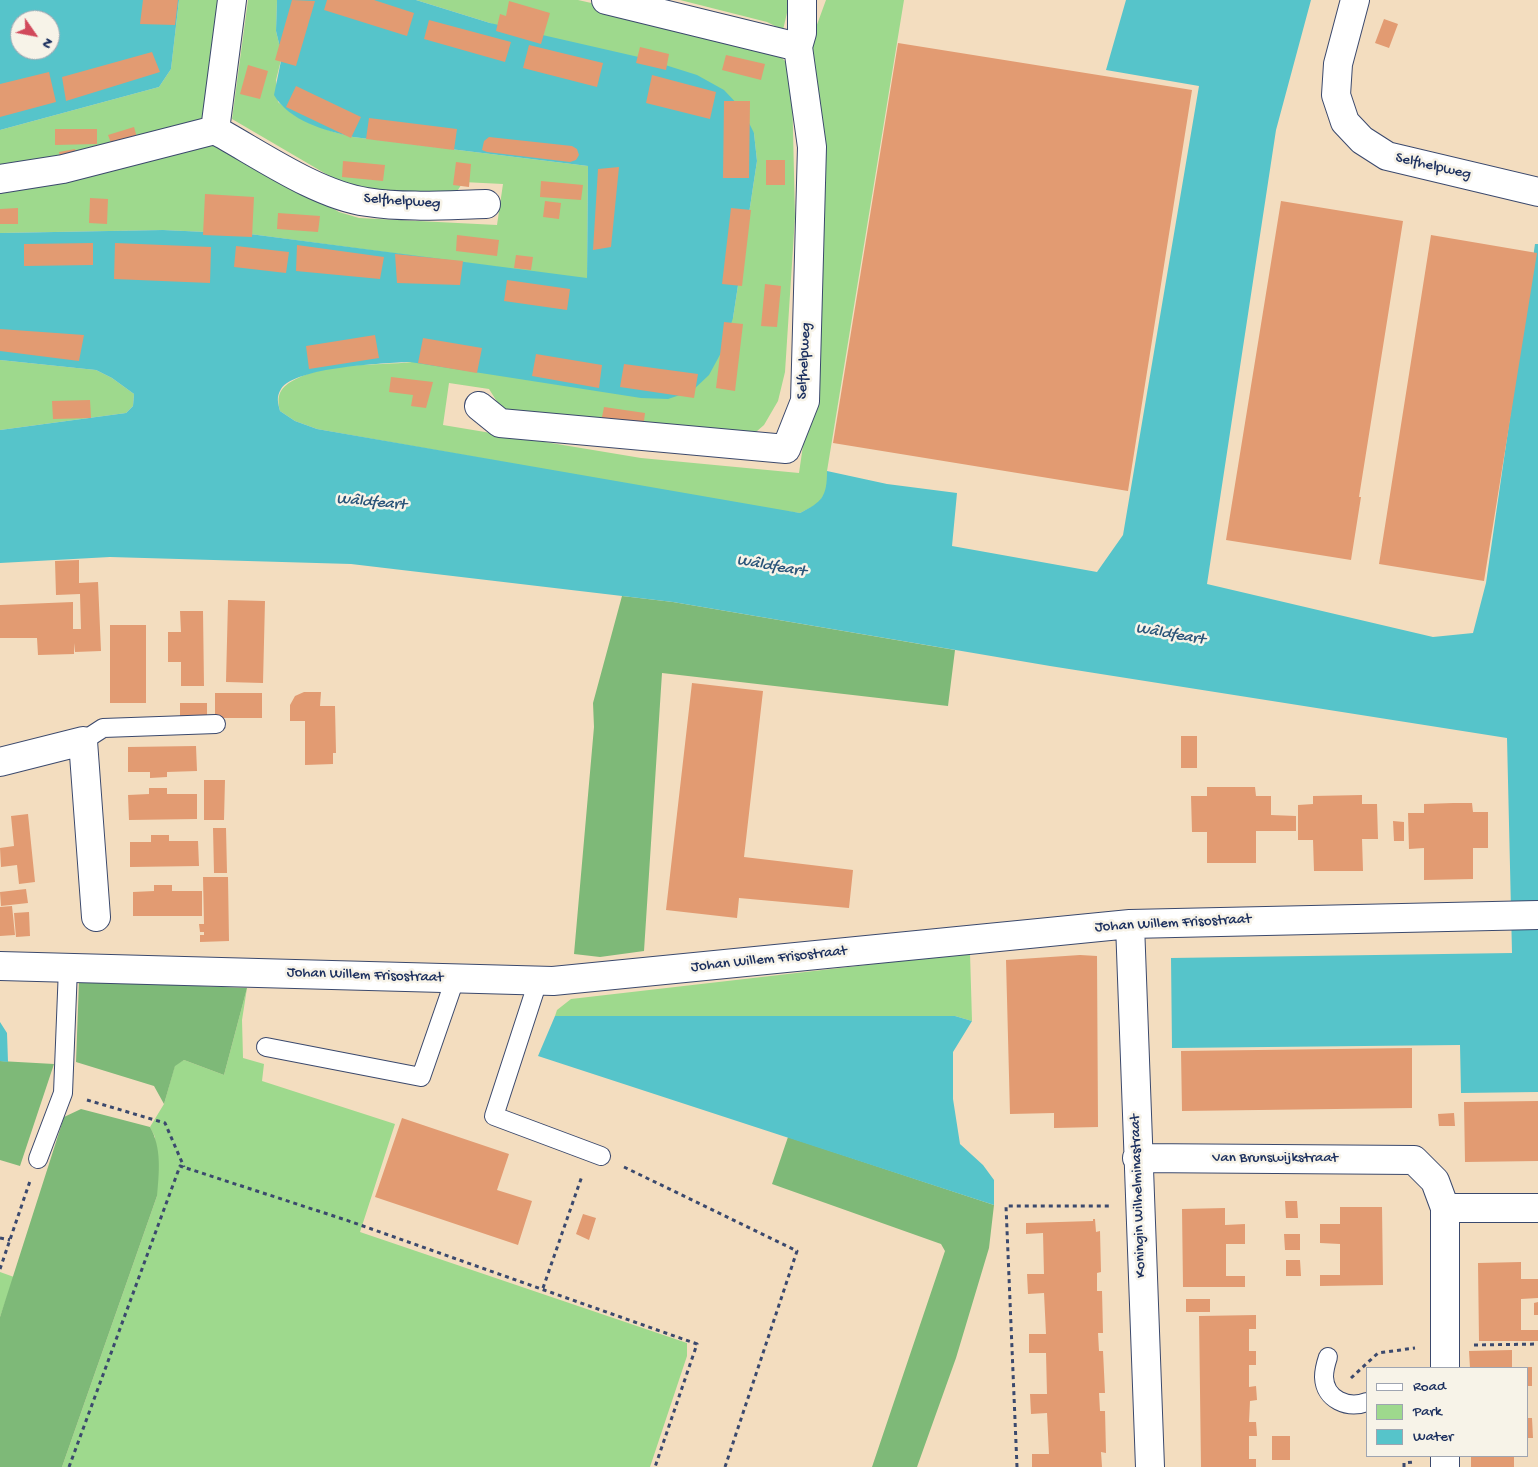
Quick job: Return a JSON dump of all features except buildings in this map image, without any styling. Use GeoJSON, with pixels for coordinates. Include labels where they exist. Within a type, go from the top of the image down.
{"type":"FeatureCollection","features":[{"type":"Feature","properties":{"kind":"street"},"geometry":{"type":"LineString","coordinates":[[0,178],[64,169],[214,130],[232,0]]}},
{"type":"Feature","properties":{"kind":"street"},"geometry":{"type":"LineString","coordinates":[[606,0],[798,48]]}},
{"type":"Feature","properties":{"kind":"street","name":"Selfhelpweg"},"geometry":{"type":"LineString","coordinates":[[479,406],[500,423],[786,449],[805,401],[812,147],[798,48],[802,33],[802,0]]}},
{"type":"Feature","properties":{"kind":"street","name":"Selfhelpweg"},"geometry":{"type":"LineString","coordinates":[[1355,0],[1338,64],[1336,95],[1346,122],[1362,140],[1387,156],[1538,192]]}},
{"type":"Feature","properties":{"kind":"street","name":"Selfhelpweg"},"geometry":{"type":"LineString","coordinates":[[214,130],[316,186],[365,202],[419,206],[486,204]]}},
{"type":"Feature","properties":{"kind":"street"},"geometry":{"type":"LineString","coordinates":[[0,762],[83,741],[96,917]]}},
{"type":"Feature","properties":{"kind":"street","name":"Johan Willem Frisostraat"},"geometry":{"type":"LineString","coordinates":[[0,966],[538,981],[1130,924],[1538,915]]}},
{"type":"Feature","properties":{"kind":"street","name":"Koningin Wilhelminastraat"},"geometry":{"type":"LineString","coordinates":[[1130,924],[1137,1158],[1150,1467]]}},
{"type":"Feature","properties":{"kind":"street","name":"Van Brunswijkstraat"},"geometry":{"type":"LineString","coordinates":[[1137,1158],[1414,1160],[1435,1180],[1445,1208]]}},
{"type":"Feature","properties":{"kind":"street"},"geometry":{"type":"LineString","coordinates":[[1445,1357],[1445,1208],[1538,1208]]}},
{"type":"Feature","properties":{"kind":"lane"},"geometry":{"type":"LineString","coordinates":[[83,741],[103,728],[216,724]]}},
{"type":"Feature","properties":{"kind":"lane"},"geometry":{"type":"LineString","coordinates":[[38,1159],[63,1093],[68,968]]}},
{"type":"Feature","properties":{"kind":"lane"},"geometry":{"type":"LineString","coordinates":[[266,1047],[421,1078],[455,978]]}},
{"type":"Feature","properties":{"kind":"lane"},"geometry":{"type":"LineString","coordinates":[[538,981],[494,1116],[595,1154]]}},
{"type":"Feature","properties":{"kind":"lane"},"geometry":{"type":"LineString","coordinates":[[1328,1357],[1324,1378],[1328,1392],[1338,1402],[1357,1406],[1366,1402]]}},
{"type":"Feature","properties":{"kind":"path"},"geometry":{"type":"LineString","coordinates":[[63,1093],[165,1122],[184,1167]]}},
{"type":"Feature","properties":{"kind":"path"},"geometry":{"type":"LineString","coordinates":[[543,1288],[595,1154],[797,1251],[725,1467]]}},
{"type":"Feature","properties":{"kind":"path"},"geometry":{"type":"LineString","coordinates":[[0,1269],[38,1159]]}},
{"type":"Feature","properties":{"kind":"path"},"geometry":{"type":"LineString","coordinates":[[69,1467],[180,1166],[346,1220],[543,1288],[697,1344],[655,1467]]}},
{"type":"Feature","properties":{"kind":"path"},"geometry":{"type":"LineString","coordinates":[[1017,1467],[1006,1206],[1139,1206]]}},
{"type":"Feature","properties":{"kind":"path"},"geometry":{"type":"LineString","coordinates":[[0,1238],[10,1240]]}},
{"type":"Feature","properties":{"kind":"path"},"geometry":{"type":"LineString","coordinates":[[1332,1396],[1378,1353],[1445,1357],[1538,1344]]}},
{"type":"Feature","properties":{"kind":"green space"},"geometry":{"type":"Polygon","coordinates":[[[179,0],[220,0],[205,120],[23,164],[0,167],[0,130],[159,87],[171,69],[179,0]]]}},
{"type":"Feature","properties":{"kind":"green space"},"geometry":{"type":"Polygon","coordinates":[[[248,0],[277,0],[276,31],[282,56],[276,80],[278,102],[304,120],[333,132],[353,137],[588,166],[587,279],[250,234],[163,230],[0,233],[0,190],[219,141],[339,212],[359,218],[497,225],[503,184],[463,182],[456,193],[445,198],[350,188],[232,119],[248,0]]]}},
{"type":"Feature","properties":{"kind":"green space"},"geometry":{"type":"Polygon","coordinates":[[[416,0],[578,0],[698,27],[777,53],[786,62],[792,87],[795,217],[785,372],[778,401],[764,425],[749,438],[503,411],[489,389],[449,383],[443,425],[641,458],[799,473],[807,418],[807,52],[826,0],[904,0],[827,471],[827,490],[818,504],[800,513],[761,508],[317,429],[295,421],[280,411],[279,396],[286,385],[296,379],[323,370],[452,357],[733,318],[757,161],[754,133],[490,23],[416,0]]]}},
{"type":"Feature","properties":{"kind":"green space"},"geometry":{"type":"Polygon","coordinates":[[[680,0],[790,0],[783,30],[767,22],[680,0]]]}},
{"type":"Feature","properties":{"kind":"green space"},"geometry":{"type":"Polygon","coordinates":[[[0,360],[96,370],[112,378],[134,394],[133,406],[126,413],[0,430],[0,360]]]}},
{"type":"Feature","properties":{"kind":"green space"},"geometry":{"type":"Polygon","coordinates":[[[622,596],[673,602],[955,650],[948,706],[662,673],[644,951],[600,957],[574,954],[594,727],[593,703],[622,596]]]}},
{"type":"Feature","properties":{"kind":"green space"},"geometry":{"type":"Polygon","coordinates":[[[970,953],[972,1021],[955,1016],[555,1016],[557,1010],[571,999],[970,953]]]}},
{"type":"Feature","properties":{"kind":"green space"},"geometry":{"type":"Polygon","coordinates":[[[79,981],[247,988],[224,1075],[184,1060],[175,1066],[164,1104],[154,1086],[76,1062],[79,981]]]}},
{"type":"Feature","properties":{"kind":"green space"},"geometry":{"type":"Polygon","coordinates":[[[247,988],[242,1020],[243,1058],[264,1064],[262,1081],[395,1124],[360,1232],[687,1343],[687,1356],[650,1467],[62,1467],[157,1196],[155,1137],[150,1127],[164,1104],[175,1065],[184,1060],[224,1075],[247,988]]]}},
{"type":"Feature","properties":{"kind":"green space"},"geometry":{"type":"Polygon","coordinates":[[[0,1061],[54,1064],[20,1166],[0,1160],[0,1061]]]}},
{"type":"Feature","properties":{"kind":"green space"},"geometry":{"type":"Polygon","coordinates":[[[81,1109],[150,1127],[158,1152],[157,1196],[62,1467],[0,1467],[0,1317],[64,1117],[81,1109]]]}},
{"type":"Feature","properties":{"kind":"green space"},"geometry":{"type":"Polygon","coordinates":[[[788,1137],[994,1205],[989,1248],[956,1358],[917,1467],[872,1467],[945,1251],[941,1244],[772,1184],[788,1137]]]}},
{"type":"Feature","properties":{"kind":"green space"},"geometry":{"type":"Polygon","coordinates":[[[0,1272],[14,1277],[0,1317],[0,1272]]]}},
{"type":"Feature","properties":{"kind":"water"},"geometry":{"type":"Polygon","coordinates":[[[0,0],[179,0],[171,69],[159,87],[0,130],[0,0]]]}},
{"type":"Feature","properties":{"kind":"water","name":"Wâldfeart"},"geometry":{"type":"Polygon","coordinates":[[[277,0],[416,0],[490,23],[643,58],[697,75],[724,90],[742,109],[754,133],[757,161],[733,318],[722,351],[709,375],[692,391],[668,399],[641,398],[410,362],[361,365],[321,371],[303,376],[289,382],[279,392],[278,403],[280,411],[295,421],[317,429],[800,513],[822,498],[826,487],[827,471],[887,484],[957,493],[952,546],[1097,572],[1123,535],[1199,86],[1106,70],[1126,0],[1311,0],[1276,130],[1207,584],[1433,637],[1473,633],[1486,583],[1535,244],[1538,244],[1538,1092],[1461,1093],[1460,1045],[1172,1048],[1171,958],[1512,953],[1507,738],[1050,666],[673,602],[351,564],[110,557],[0,563],[0,430],[126,413],[133,406],[134,394],[112,378],[96,370],[0,360],[0,233],[163,230],[250,234],[587,278],[588,166],[353,137],[309,124],[289,112],[274,95],[282,56],[276,31],[277,0]]]}},
{"type":"Feature","properties":{"kind":"water"},"geometry":{"type":"Polygon","coordinates":[[[555,1016],[955,1016],[972,1021],[953,1052],[953,1099],[960,1144],[983,1165],[994,1180],[994,1205],[538,1056],[555,1016]]]}},
{"type":"Feature","properties":{"kind":"water"},"geometry":{"type":"Polygon","coordinates":[[[0,1022],[7,1033],[8,1062],[0,1061],[0,1022]]]}}]}
